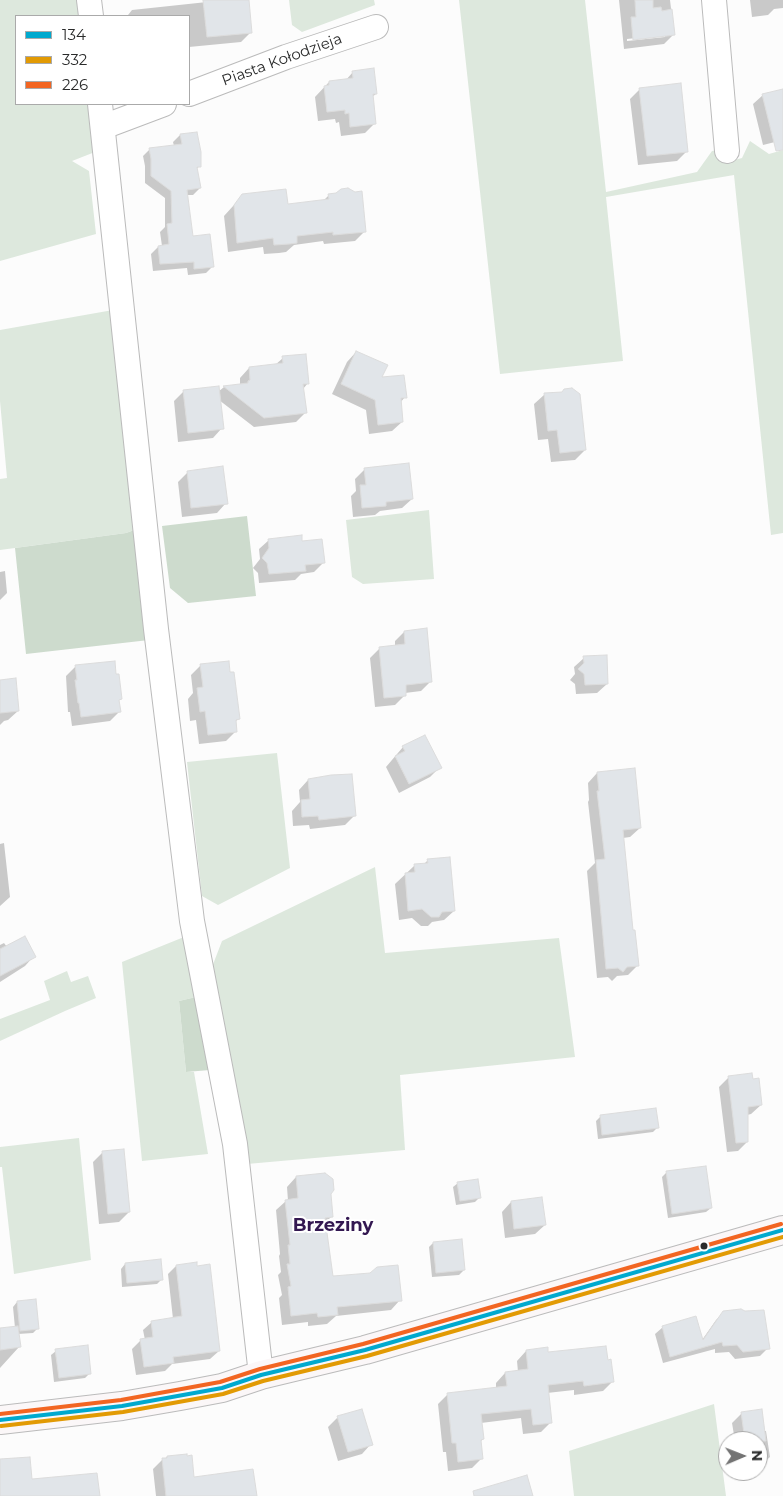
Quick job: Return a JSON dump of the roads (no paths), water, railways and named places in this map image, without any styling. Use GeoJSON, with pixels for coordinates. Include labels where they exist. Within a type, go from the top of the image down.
{"type":"FeatureCollection","features":[{"type":"Feature","properties":{"kind":"street"},"geometry":{"type":"LineString","coordinates":[[89,0],[91,15]]}},
{"type":"Feature","properties":{"kind":"street"},"geometry":{"type":"LineString","coordinates":[[714,0],[728,152]]}},
{"type":"Feature","properties":{"kind":"street","name":"Piasta Kołodzieja"},"geometry":{"type":"LineString","coordinates":[[190,94],[286,57],[376,27]]}},
{"type":"Feature","properties":{"kind":"street"},"geometry":{"type":"LineString","coordinates":[[100,105],[156,629],[194,936],[235,1144],[261,1375]]}},
{"type":"Feature","properties":{"kind":"street"},"geometry":{"type":"LineString","coordinates":[[103,127],[161,105]]}},
{"type":"Feature","properties":{"kind":"street"},"geometry":{"type":"LineString","coordinates":[[0,1420],[122,1406],[222,1388],[261,1375],[374,1348],[783,1230]]}},
{"type":"Feature","properties":{"kind":"district","name":"Brzeziny"},"geometry":{"type":"Point","coordinates":[333,1226]}}]}
